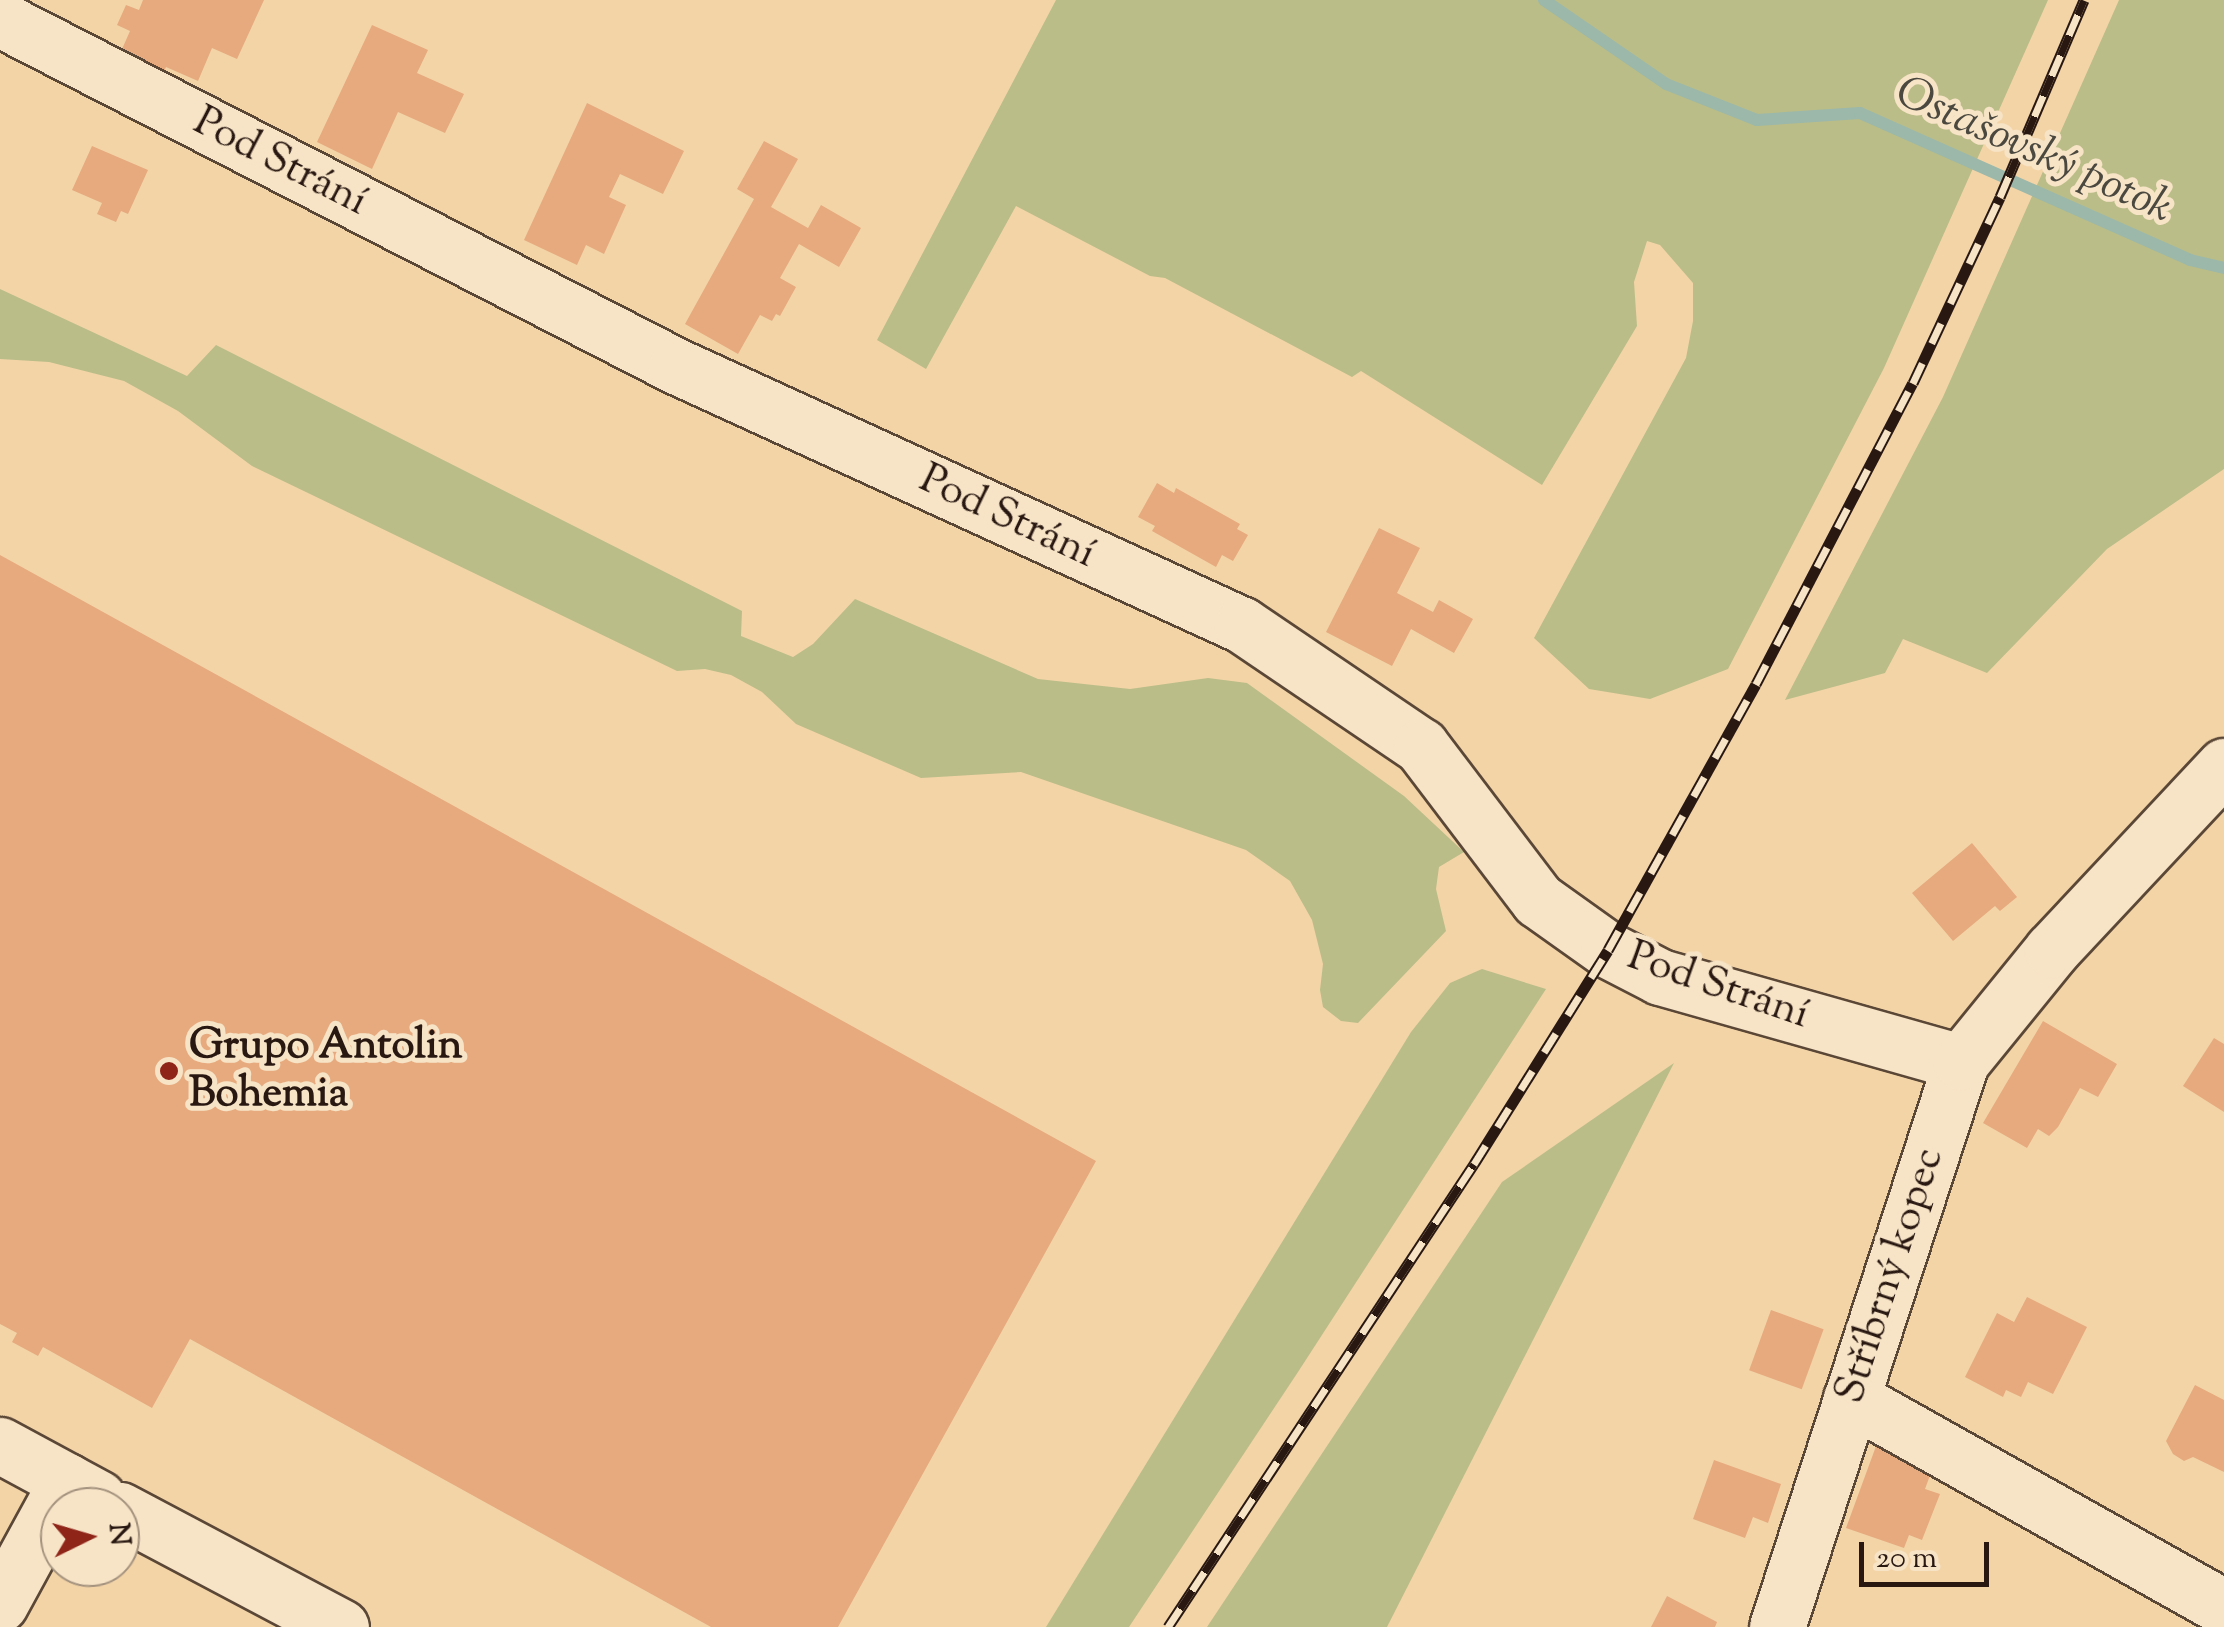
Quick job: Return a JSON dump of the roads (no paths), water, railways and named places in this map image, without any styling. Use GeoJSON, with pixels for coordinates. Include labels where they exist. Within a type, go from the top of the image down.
{"type":"FeatureCollection","features":[{"type":"Feature","properties":{"kind":"street","name":"Pod Strání"},"geometry":{"type":"LineString","coordinates":[[0,18],[676,366],[1242,625],[1421,746],[1538,900],[1625,959],[1660,977],[1961,1062]]}},
{"type":"Feature","properties":{"kind":"street","name":"Stříbrný kopec"},"geometry":{"type":"LineString","coordinates":[[1778,1627],[1961,1062],[2052,950],[2224,766]]}},
{"type":"Feature","properties":{"kind":"street"},"geometry":{"type":"LineString","coordinates":[[1851,1398],[2224,1607]]}},
{"type":"Feature","properties":{"kind":"street"},"geometry":{"type":"LineString","coordinates":[[0,1445],[78,1487]]}},
{"type":"Feature","properties":{"kind":"street"},"geometry":{"type":"LineString","coordinates":[[0,1604],[67,1481]]}},
{"type":"Feature","properties":{"kind":"street"},"geometry":{"type":"LineString","coordinates":[[140,1520],[341,1627]]}},
{"type":"Feature","properties":{"kind":"waterway","name":"Ostašovský potok"},"geometry":{"type":"LineString","coordinates":[[1544,0],[1666,84],[1757,120],[1860,113],[2190,260],[2224,268]]}},
{"type":"Feature","properties":{"kind":"railway"},"geometry":{"type":"LineString","coordinates":[[1168,1627],[1474,1164],[1608,950],[1756,684],[1913,383],[2000,197],[2084,0]]}},
{"type":"Feature","properties":{"kind":"place","name":"Grupo Antolin Bohemia"},"geometry":{"type":"Point","coordinates":[169,1071]}}]}
